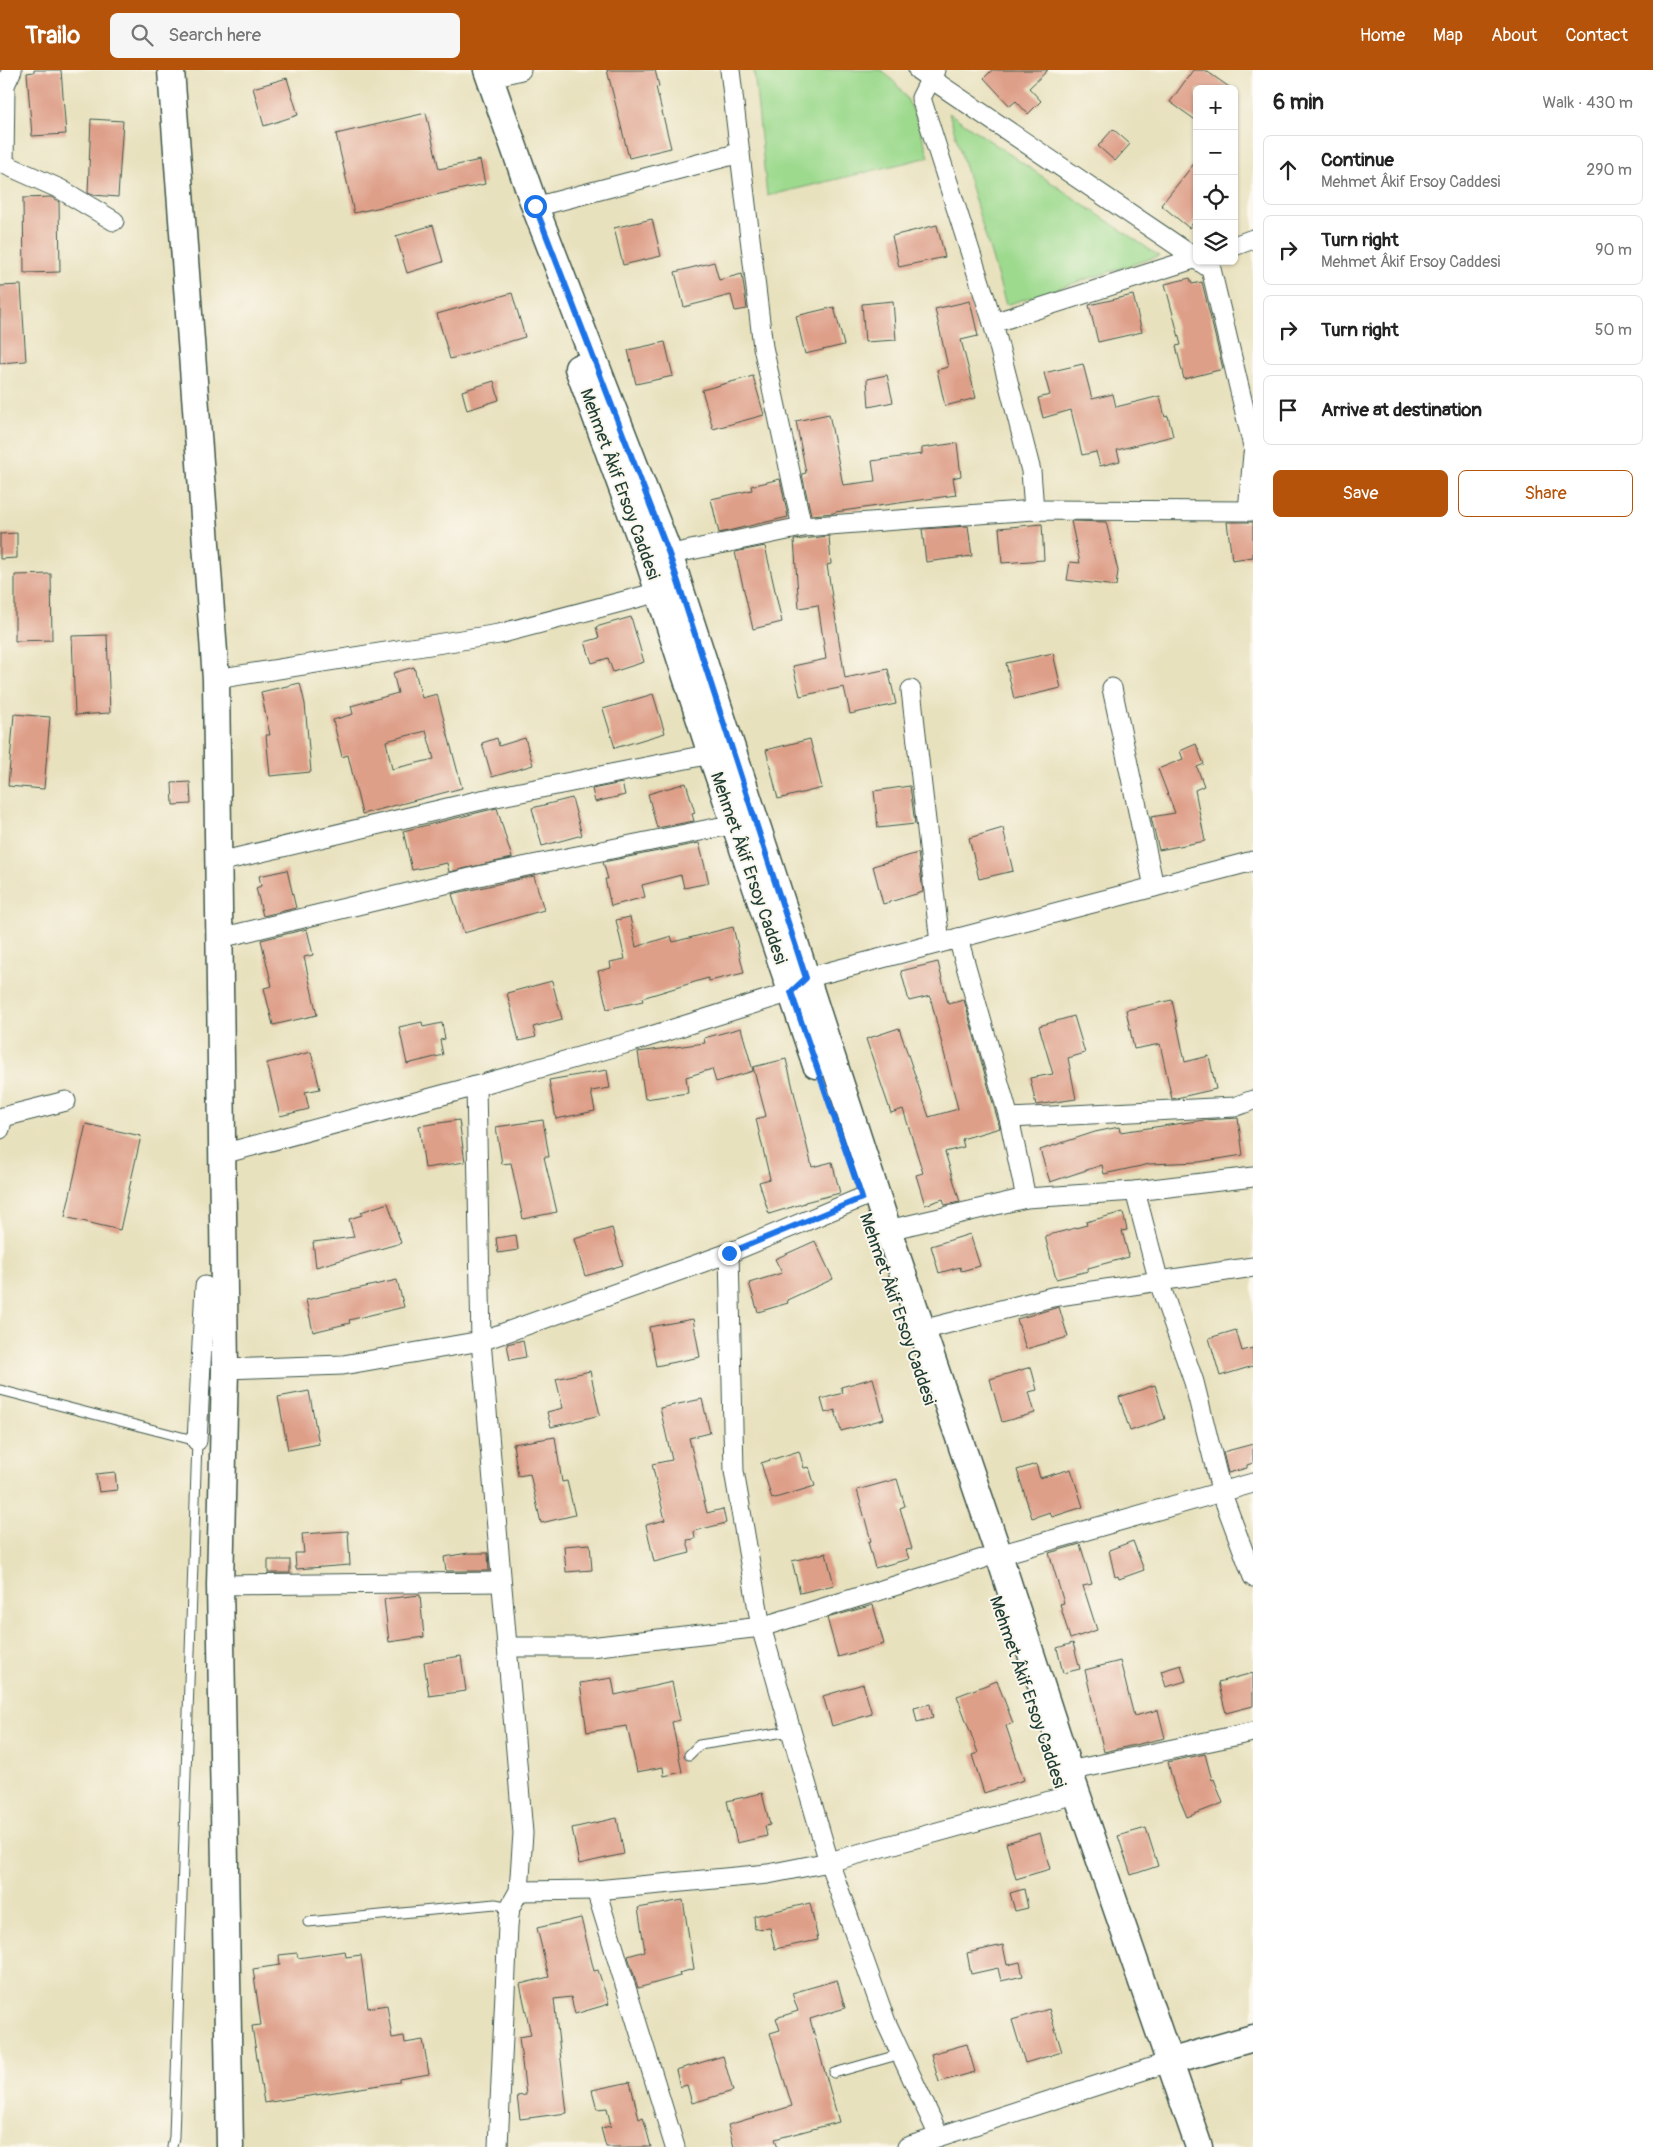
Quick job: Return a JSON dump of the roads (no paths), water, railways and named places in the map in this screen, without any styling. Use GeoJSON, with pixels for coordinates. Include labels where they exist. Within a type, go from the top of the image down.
{"type":"FeatureCollection","features":[{"type":"Feature","properties":{"kind":"main road"},"geometry":{"type":"LineString","coordinates":[[171,70],[216,679],[225,1369],[220,1585],[230,2147]]}},
{"type":"Feature","properties":{"kind":"main road","name":"Mehmet Âkif Ersoy Caddesi"},"geometry":{"type":"LineString","coordinates":[[482,73],[535,206],[659,557],[798,985],[862,1198],[1069,1771],[1200,2147]]}},
{"type":"Feature","properties":{"kind":"main road","name":"Mehmet Âkif Ersoy Caddesi"},"geometry":{"type":"LineString","coordinates":[[482,73],[659,557],[659,592],[735,824],[798,985],[888,1230],[922,1330],[1064,1797],[1169,2062]]}},
{"type":"Feature","properties":{"kind":"main road"},"geometry":{"type":"LineString","coordinates":[[1169,2062],[1253,2038]]}},
{"type":"Feature","properties":{"kind":"street"},"geometry":{"type":"LineString","coordinates":[[12,70],[5,85],[2,164],[60,189],[114,221]]}},
{"type":"Feature","properties":{"kind":"street"},"geometry":{"type":"LineString","coordinates":[[482,73],[521,70]]}},
{"type":"Feature","properties":{"kind":"street"},"geometry":{"type":"LineString","coordinates":[[730,70],[763,347],[802,527]]}},
{"type":"Feature","properties":{"kind":"street"},"geometry":{"type":"LineString","coordinates":[[1034,510],[1032,471],[993,323],[920,98],[928,73],[1193,256]]}},
{"type":"Feature","properties":{"kind":"street"},"geometry":{"type":"LineString","coordinates":[[535,206],[740,153]]}},
{"type":"Feature","properties":{"kind":"street"},"geometry":{"type":"LineString","coordinates":[[1238,245],[1253,240]]}},
{"type":"Feature","properties":{"kind":"street"},"geometry":{"type":"LineString","coordinates":[[993,323],[1193,260]]}},
{"type":"Feature","properties":{"kind":"street"},"geometry":{"type":"LineString","coordinates":[[1205,265],[1211,269],[1253,446]]}},
{"type":"Feature","properties":{"kind":"street"},"geometry":{"type":"LineString","coordinates":[[659,557],[802,527],[1034,510],[1251,511],[1253,454]]}},
{"type":"Feature","properties":{"kind":"street"},"geometry":{"type":"LineString","coordinates":[[216,679],[499,634],[659,592]]}},
{"type":"Feature","properties":{"kind":"street"},"geometry":{"type":"LineString","coordinates":[[1112,688],[1154,886]]}},
{"type":"Feature","properties":{"kind":"street"},"geometry":{"type":"LineString","coordinates":[[911,690],[949,940],[1009,1118],[1026,1198]]}},
{"type":"Feature","properties":{"kind":"street"},"geometry":{"type":"LineString","coordinates":[[219,862],[481,800],[711,754]]}},
{"type":"Feature","properties":{"kind":"street"},"geometry":{"type":"LineString","coordinates":[[220,938],[483,875],[735,824]]}},
{"type":"Feature","properties":{"kind":"street"},"geometry":{"type":"LineString","coordinates":[[222,1154],[635,1041],[798,985],[949,940],[1253,861]]}},
{"type":"Feature","properties":{"kind":"street"},"geometry":{"type":"LineString","coordinates":[[476,1086],[481,1341],[523,1833],[519,1891],[510,1907],[498,2147]]}},
{"type":"Feature","properties":{"kind":"street"},"geometry":{"type":"LineString","coordinates":[[0,1129],[4,1117],[66,1100]]}},
{"type":"Feature","properties":{"kind":"street"},"geometry":{"type":"LineString","coordinates":[[1009,1118],[1234,1107],[1253,1100]]}},
{"type":"Feature","properties":{"kind":"street"},"geometry":{"type":"LineString","coordinates":[[888,1230],[1026,1198],[1135,1191],[1253,1177]]}},
{"type":"Feature","properties":{"kind":"street"},"geometry":{"type":"LineString","coordinates":[[1135,1191],[1159,1282],[1194,1382],[1222,1494],[1253,1577]]}},
{"type":"Feature","properties":{"kind":"street"},"geometry":{"type":"LineString","coordinates":[[225,1369],[343,1365],[481,1341],[729,1253],[862,1198]]}},
{"type":"Feature","properties":{"kind":"street"},"geometry":{"type":"LineString","coordinates":[[729,1253],[734,1471],[761,1627],[829,1862],[886,2022],[939,2136]]}},
{"type":"Feature","properties":{"kind":"street"},"geometry":{"type":"LineString","coordinates":[[922,1330],[1052,1297],[1253,1267]]}},
{"type":"Feature","properties":{"kind":"street"},"geometry":{"type":"LineString","coordinates":[[197,1441],[205,1286]]}},
{"type":"Feature","properties":{"kind":"street"},"geometry":{"type":"LineString","coordinates":[[507,1646],[590,1647],[761,1627],[991,1557],[1222,1494],[1253,1483]]}},
{"type":"Feature","properties":{"kind":"street"},"geometry":{"type":"LineString","coordinates":[[220,1585],[501,1582]]}},
{"type":"Feature","properties":{"kind":"street"},"geometry":{"type":"LineString","coordinates":[[1069,1771],[1253,1732]]}},
{"type":"Feature","properties":{"kind":"street"},"geometry":{"type":"LineString","coordinates":[[519,1891],[596,1890],[768,1874],[829,1862],[1064,1797]]}},
{"type":"Feature","properties":{"kind":"street"},"geometry":{"type":"LineString","coordinates":[[596,1890],[675,2147]]}},
{"type":"Feature","properties":{"kind":"street"},"geometry":{"type":"LineString","coordinates":[[906,2147],[1169,2062]]}},
{"type":"Feature","properties":{"kind":"lane"},"geometry":{"type":"LineString","coordinates":[[0,1390],[197,1441],[175,2118],[172,2147]]}},
{"type":"Feature","properties":{"kind":"lane"},"geometry":{"type":"LineString","coordinates":[[689,1755],[699,1745],[792,1731]]}},
{"type":"Feature","properties":{"kind":"lane"},"geometry":{"type":"LineString","coordinates":[[308,1922],[494,1904],[510,1907]]}},
{"type":"Feature","properties":{"kind":"lane"},"geometry":{"type":"LineString","coordinates":[[834,2073],[901,2054]]}}]}
